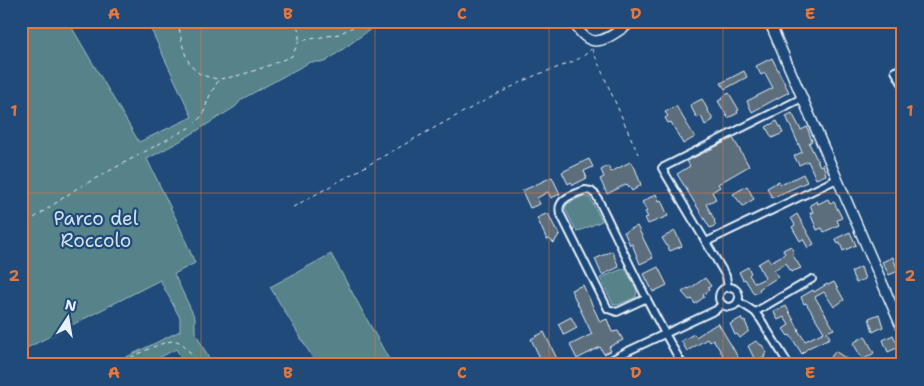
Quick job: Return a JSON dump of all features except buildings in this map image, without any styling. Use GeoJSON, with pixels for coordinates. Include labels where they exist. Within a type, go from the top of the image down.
{"type":"FeatureCollection","features":[{"type":"Feature","properties":{"kind":"street"},"geometry":{"type":"LineString","coordinates":[[573,21],[581,35],[587,40],[594,42],[605,39],[634,21]]}},
{"type":"Feature","properties":{"kind":"street"},"geometry":{"type":"LineString","coordinates":[[769,21],[903,331]]}},
{"type":"Feature","properties":{"kind":"street"},"geometry":{"type":"LineString","coordinates":[[903,68],[895,71],[903,85]]}},
{"type":"Feature","properties":{"kind":"street"},"geometry":{"type":"LineString","coordinates":[[728,288],[726,276],[662,168],[802,98]]}},
{"type":"Feature","properties":{"kind":"street"},"geometry":{"type":"LineString","coordinates":[[706,242],[837,179]]}},
{"type":"Feature","properties":{"kind":"street"},"geometry":{"type":"LineString","coordinates":[[647,298],[617,312],[608,309],[560,213],[559,207],[562,201],[585,190],[594,193],[647,298],[664,334],[683,365]]}},
{"type":"Feature","properties":{"kind":"street"},"geometry":{"type":"LineString","coordinates":[[755,312],[812,279]]}},
{"type":"Feature","properties":{"kind":"street"},"geometry":{"type":"LineString","coordinates":[[728,288],[734,289],[738,293],[738,301],[731,307],[722,304],[721,292],[728,288]]}},
{"type":"Feature","properties":{"kind":"street"},"geometry":{"type":"LineString","coordinates":[[738,301],[755,312],[790,365]]}},
{"type":"Feature","properties":{"kind":"street"},"geometry":{"type":"LineString","coordinates":[[602,365],[716,310],[722,304]]}},
{"type":"Feature","properties":{"kind":"path"},"geometry":{"type":"LineString","coordinates":[[178,21],[186,54],[195,70],[206,77],[219,79],[234,77],[292,56],[299,41],[299,30],[293,21]]}},
{"type":"Feature","properties":{"kind":"path"},"geometry":{"type":"LineString","coordinates":[[299,41],[339,34],[364,21]]}},
{"type":"Feature","properties":{"kind":"path"},"geometry":{"type":"LineString","coordinates":[[293,207],[446,121],[536,75],[579,58],[592,49],[638,154]]}},
{"type":"Feature","properties":{"kind":"path"},"geometry":{"type":"LineString","coordinates":[[21,227],[76,189],[192,126],[203,115],[208,99],[219,79]]}},
{"type":"Feature","properties":{"kind":"path"},"geometry":{"type":"LineString","coordinates":[[117,365],[163,343],[176,341],[184,345],[197,365]]}},
{"type":"Feature","properties":{"kind":"green space","name":"Parco del Roccolo"},"geometry":{"type":"Polygon","coordinates":[[[21,21],[68,21],[139,142],[192,117],[147,21],[382,21],[325,62],[310,62],[242,99],[235,107],[147,159],[195,263],[174,274],[195,318],[195,331],[212,365],[186,365],[176,349],[145,365],[110,365],[180,331],[180,318],[160,280],[21,351],[21,21]]]}},
{"type":"Feature","properties":{"kind":"green space"},"geometry":{"type":"Polygon","coordinates":[[[583,196],[590,198],[602,221],[577,232],[565,209],[567,204],[583,196]]]}},
{"type":"Feature","properties":{"kind":"green space"},"geometry":{"type":"Polygon","coordinates":[[[331,254],[392,365],[317,365],[270,287],[331,254]]]}},
{"type":"Feature","properties":{"kind":"green space"},"geometry":{"type":"Polygon","coordinates":[[[625,268],[637,290],[636,297],[618,305],[613,304],[600,278],[625,268]]]}}]}
